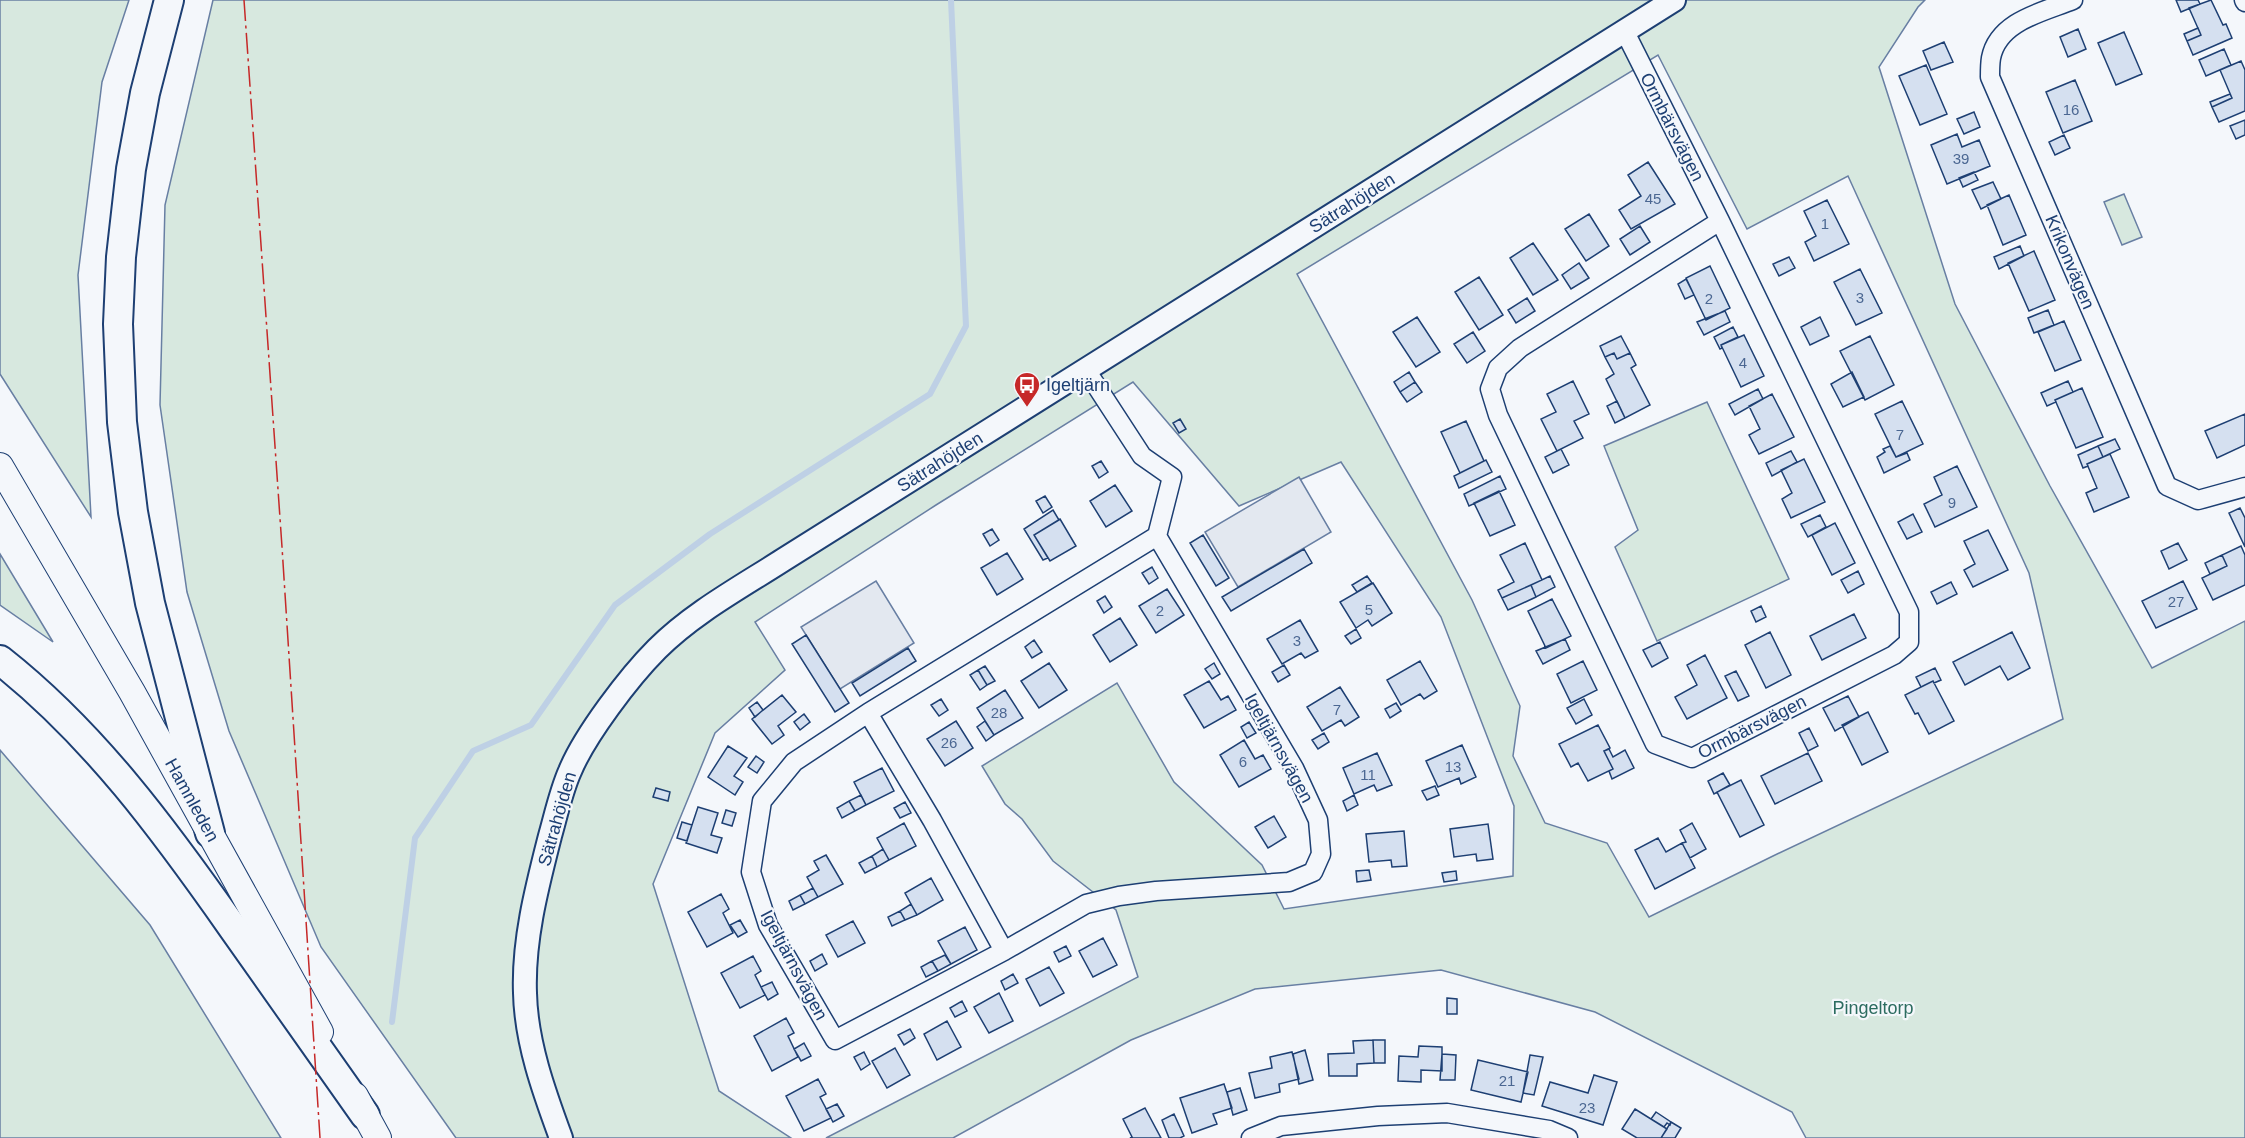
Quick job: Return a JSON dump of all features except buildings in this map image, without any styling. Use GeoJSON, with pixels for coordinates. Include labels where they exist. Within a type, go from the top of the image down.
{"type":"FeatureCollection","features":[{"type":"Feature","properties":{"kind":"highway"},"geometry":{"type":"LineString","coordinates":[[169,0],[145,93],[131,169],[122,246],[118,324],[122,422],[134,512],[150,603],[210,833]]}},
{"type":"Feature","properties":{"kind":"highway"},"geometry":{"type":"LineString","coordinates":[[0,660],[83,735],[137,798],[189,865],[372,1126]]}},
{"type":"Feature","properties":{"kind":"main road","name":"Hamnleden"},"geometry":{"type":"LineString","coordinates":[[0,466],[132,692],[372,1126]]}},
{"type":"Feature","properties":{"kind":"street","name":"Sätrahöjden"},"geometry":{"type":"LineString","coordinates":[[561,1138],[532,1048],[525,994],[531,920],[557,812],[570,770],[591,734],[615,700],[657,648],[704,610],[1674,0]]}},
{"type":"Feature","properties":{"kind":"street","name":"Krikonvägen"},"geometry":{"type":"LineString","coordinates":[[2073,0],[2020,21],[2003,33],[1991,57],[1990,78],[2167,486],[2198,500],[2245,487]]}},
{"type":"Feature","properties":{"kind":"street","name":"Ormbärsvägen"},"geometry":{"type":"LineString","coordinates":[[1625,32],[1720,221],[1909,612],[1909,642],[1894,655],[1692,758],[1655,744],[1498,415],[1490,389],[1498,368],[1520,348],[1720,221]]}},
{"type":"Feature","properties":{"kind":"street"},"geometry":{"type":"LineString","coordinates":[[1086,370],[1142,456],[1172,477],[1157,536]]}},
{"type":"Feature","properties":{"kind":"street","name":"Igeltjärnsvägen"},"geometry":{"type":"LineString","coordinates":[[1157,536],[1294,768],[1318,820],[1321,854],[1313,872],[1289,882],[1156,891],[1119,896],[1086,904],[1004,951],[835,1040],[768,925],[750,872],[762,801],[794,762],[868,713],[1157,536]]}},
{"type":"Feature","properties":{"kind":"street"},"geometry":{"type":"LineString","coordinates":[[868,713],[932,820],[1004,951]]}},
{"type":"Feature","properties":{"kind":"street"},"geometry":{"type":"LineString","coordinates":[[1251,1138],[1281,1126],[1378,1116],[1447,1113],[1549,1130],[1568,1138]]}},
{"type":"Feature","properties":{"kind":"green space"},"geometry":{"type":"Polygon","coordinates":[[[0,0],[129,0],[102,82],[78,275],[91,517],[0,374],[0,0]]]}},
{"type":"Feature","properties":{"kind":"green space","name":"Pingeltorp"},"geometry":{"type":"Polygon","coordinates":[[[213,0],[1925,0],[1918,7],[1879,67],[1955,304],[2050,486],[2152,668],[2245,621],[2245,1138],[1806,1138],[1792,1112],[1595,1012],[1441,970],[1255,989],[1131,1040],[953,1138],[826,1138],[1138,977],[1116,910],[1053,861],[1022,819],[1005,804],[982,766],[1117,683],[1174,782],[1262,865],[1284,909],[1513,876],[1514,806],[1441,617],[1341,462],[1239,506],[1133,382],[755,622],[785,670],[715,733],[653,884],[719,1091],[791,1138],[456,1138],[321,947],[229,731],[187,592],[160,405],[165,205],[213,0]],[[1658,55],[1297,274],[1472,600],[1520,706],[1513,756],[1545,823],[1607,843],[1649,917],[2063,719],[2029,573],[1848,176],[1747,229],[1658,55]]]}},
{"type":"Feature","properties":{"kind":"green space"},"geometry":{"type":"Polygon","coordinates":[[[2124,194],[2142,237],[2122,245],[2104,202],[2124,194]]]}},
{"type":"Feature","properties":{"kind":"green space"},"geometry":{"type":"Polygon","coordinates":[[[1707,402],[1789,579],[1657,641],[1615,547],[1638,530],[1604,446],[1707,402]]]}},
{"type":"Feature","properties":{"kind":"green space"},"geometry":{"type":"Polygon","coordinates":[[[0,554],[53,642],[0,605],[0,554]]]}},
{"type":"Feature","properties":{"kind":"green space"},"geometry":{"type":"Polygon","coordinates":[[[0,750],[150,925],[281,1138],[0,1138],[0,750]]]}},
{"type":"Feature","properties":{"kind":"shaded area"},"geometry":{"type":"Polygon","coordinates":[[[1299,477],[1331,532],[1238,587],[1205,532],[1299,477]]]}},
{"type":"Feature","properties":{"kind":"shaded area"},"geometry":{"type":"Polygon","coordinates":[[[876,581],[914,643],[840,689],[801,627],[876,581]]]}},
{"type":"Feature","properties":{"kind":"waterway"},"geometry":{"type":"LineString","coordinates":[[392,1022],[415,838],[473,751],[531,725],[615,605],[710,534],[930,394],[966,326],[951,0]]}},
{"type":"Feature","properties":{"kind":"power"},"geometry":{"type":"LineString","coordinates":[[244,0],[320,1138]]}},
{"type":"Feature","properties":{"kind":"place","name":"Igeltjärn"},"geometry":{"type":"Point","coordinates":[1027,408]}}]}
